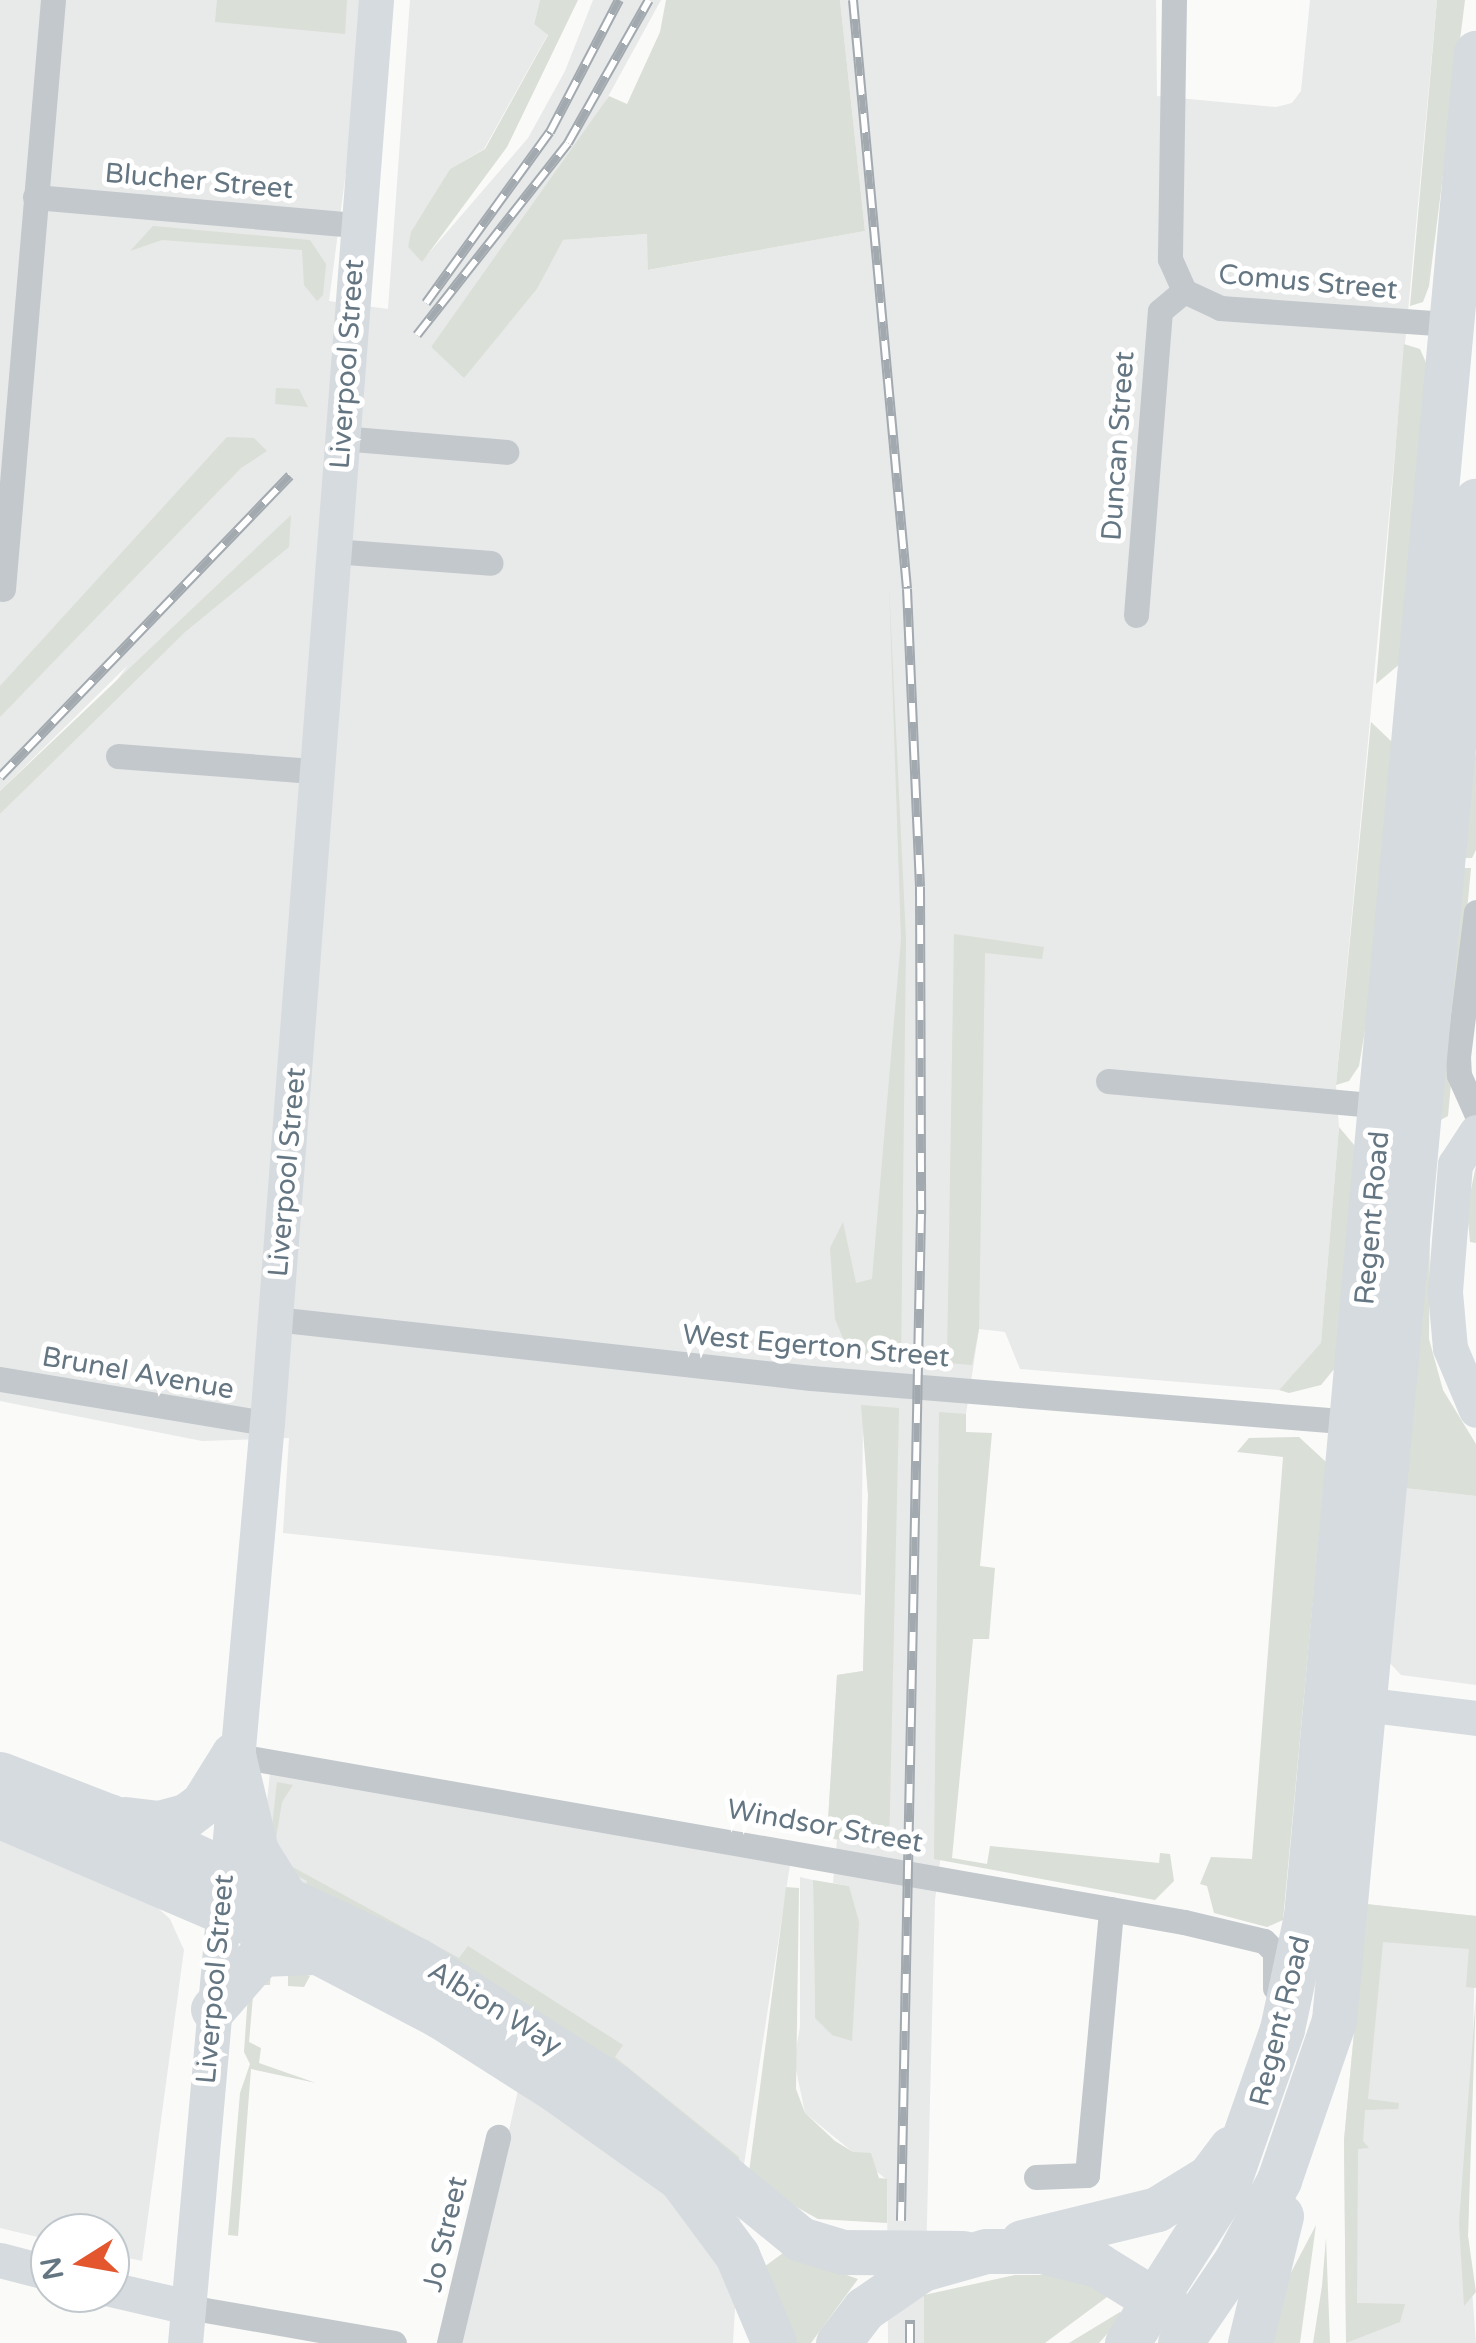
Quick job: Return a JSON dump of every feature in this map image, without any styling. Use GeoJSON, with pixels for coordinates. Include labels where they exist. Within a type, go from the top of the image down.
{"type":"FeatureCollection","features":[{"type":"Feature","properties":{"kind":"highway","name":"Regent Road"},"geometry":{"type":"LineString","coordinates":[[1128,2343],[1187,2327],[1258,2223],[1316,2084],[1334,2020],[1354,1422],[1414,703],[1450,388],[1450,324],[1475,80]]}},
{"type":"Feature","properties":{"kind":"highway","name":"Regent Road"},"geometry":{"type":"LineString","coordinates":[[1187,2327],[1228,2186],[1262,2095],[1294,1989],[1345,1702],[1463,754],[1476,501]]}},
{"type":"Feature","properties":{"kind":"highway"},"geometry":{"type":"LineString","coordinates":[[108,1816],[179,1820],[203,1804],[234,1755]]}},
{"type":"Feature","properties":{"kind":"highway"},"geometry":{"type":"LineString","coordinates":[[234,1755],[256,1852],[284,1894]]}},
{"type":"Feature","properties":{"kind":"highway","name":"Albion Way"},"geometry":{"type":"LineString","coordinates":[[0,1774],[108,1816],[320,1953],[440,2016],[680,2178],[737,2254],[774,2343]]}},
{"type":"Feature","properties":{"kind":"highway","name":"Albion Way"},"geometry":{"type":"LineString","coordinates":[[0,1816],[222,1888],[284,1894],[417,1960],[546,2040],[800,2238],[843,2252],[975,2252]]}},
{"type":"Feature","properties":{"kind":"highway"},"geometry":{"type":"LineString","coordinates":[[212,2009],[261,1954],[320,1953]]}},
{"type":"Feature","properties":{"kind":"highway"},"geometry":{"type":"LineString","coordinates":[[1250,2343],[1316,2084]]}},
{"type":"Feature","properties":{"kind":"highway"},"geometry":{"type":"LineString","coordinates":[[838,2343],[880,2296],[975,2252],[1175,2201],[1209,2177],[1262,2095]]}},
{"type":"Feature","properties":{"kind":"highway"},"geometry":{"type":"LineString","coordinates":[[975,2252],[1041,2251],[1091,2262],[1187,2327]]}},
{"type":"Feature","properties":{"kind":"street"},"geometry":{"type":"LineString","coordinates":[[3,589],[54,0]]}},
{"type":"Feature","properties":{"kind":"street","name":"Liverpool Street"},"geometry":{"type":"LineString","coordinates":[[185,2343],[222,1888],[267,1423],[376,0]]}},
{"type":"Feature","properties":{"kind":"street"},"geometry":{"type":"LineString","coordinates":[[1174,0],[1178,283]]}},
{"type":"Feature","properties":{"kind":"street","name":"Blucher Street"},"geometry":{"type":"LineString","coordinates":[[36,196],[358,225]]}},
{"type":"Feature","properties":{"kind":"street","name":"Comus Street"},"geometry":{"type":"LineString","coordinates":[[1178,283],[1220,308],[1450,324]]}},
{"type":"Feature","properties":{"kind":"street","name":"Duncan Street"},"geometry":{"type":"LineString","coordinates":[[1136,615],[1160,311],[1178,283]]}},
{"type":"Feature","properties":{"kind":"street"},"geometry":{"type":"LineString","coordinates":[[340,438],[506,452]]}},
{"type":"Feature","properties":{"kind":"street"},"geometry":{"type":"LineString","coordinates":[[333,551],[490,563]]}},
{"type":"Feature","properties":{"kind":"street"},"geometry":{"type":"LineString","coordinates":[[118,756],[315,771]]}},
{"type":"Feature","properties":{"kind":"street"},"geometry":{"type":"LineString","coordinates":[[1476,912],[1458,1056],[1476,1113]]}},
{"type":"Feature","properties":{"kind":"street"},"geometry":{"type":"LineString","coordinates":[[1108,1081],[1382,1106]]}},
{"type":"Feature","properties":{"kind":"street"},"geometry":{"type":"LineString","coordinates":[[1471,1391],[1445,1292],[1455,1164],[1476,1132]]}},
{"type":"Feature","properties":{"kind":"street","name":"West Egerton Street"},"geometry":{"type":"LineString","coordinates":[[275,1319],[863,1383],[1354,1422]]}},
{"type":"Feature","properties":{"kind":"street","name":"Brunel Avenue"},"geometry":{"type":"LineString","coordinates":[[0,1379],[267,1423]]}},
{"type":"Feature","properties":{"kind":"street"},"geometry":{"type":"LineString","coordinates":[[1345,1702],[1476,1718]]}},
{"type":"Feature","properties":{"kind":"street","name":"Windsor Street"},"geometry":{"type":"LineString","coordinates":[[234,1755],[835,1858],[1184,1922],[1264,1941],[1274,1952],[1262,2095]]}},
{"type":"Feature","properties":{"kind":"street"},"geometry":{"type":"LineString","coordinates":[[1036,2177],[1087,2175],[1112,1909]]}},
{"type":"Feature","properties":{"kind":"street","name":"Jo Street"},"geometry":{"type":"LineString","coordinates":[[449,2343],[498,2137]]}},
{"type":"Feature","properties":{"kind":"street"},"geometry":{"type":"LineString","coordinates":[[0,2260],[30,2268]]}},
{"type":"Feature","properties":{"kind":"street"},"geometry":{"type":"LineString","coordinates":[[130,2294],[394,2343]]}},
{"type":"Feature","properties":{"kind":"shaded area"},"geometry":{"type":"Polygon","coordinates":[[[0,0],[360,0],[361,57],[329,301],[388,309],[410,0],[540,0],[534,24],[548,34],[484,149],[450,169],[412,232],[408,247],[422,261],[528,138],[565,71],[593,0],[661,0],[592,126],[431,347],[464,377],[537,289],[562,240],[648,234],[649,270],[865,231],[840,0],[1156,0],[1157,96],[1276,107],[1292,103],[1301,91],[1310,0],[1437,0],[1336,1085],[1339,1127],[1321,1344],[1279,1390],[1020,1369],[1005,1332],[979,1329],[966,1414],[957,1734],[935,1900],[924,2343],[888,2343],[887,2180],[805,2113],[794,2060],[800,2027],[800,1877],[813,1880],[815,2018],[849,1886],[833,1883],[837,1840],[827,1837],[837,1675],[863,1671],[868,1495],[863,1424],[861,1595],[283,1533],[289,1438],[202,1441],[0,1401],[0,814],[73,740],[128,665],[0,791],[0,0]]]}},
{"type":"Feature","properties":{"kind":"shaded area"},"geometry":{"type":"Polygon","coordinates":[[[217,0],[347,0],[345,34],[215,22],[217,0]]]}},
{"type":"Feature","properties":{"kind":"shaded area"},"geometry":{"type":"Polygon","coordinates":[[[540,0],[578,0],[507,147],[422,262],[408,247],[411,232],[450,169],[485,149],[548,35],[534,24],[540,0]]]}},
{"type":"Feature","properties":{"kind":"shaded area"},"geometry":{"type":"Polygon","coordinates":[[[666,0],[840,0],[865,231],[648,270],[647,234],[563,240],[537,289],[464,378],[431,347],[609,96],[627,104],[660,32],[666,0]]]}},
{"type":"Feature","properties":{"kind":"shaded area"},"geometry":{"type":"Polygon","coordinates":[[[1437,0],[1465,0],[1429,286],[1423,302],[1410,306],[1437,0]]]}},
{"type":"Feature","properties":{"kind":"shaded area"},"geometry":{"type":"Polygon","coordinates":[[[153,226],[310,240],[326,264],[323,295],[317,301],[304,285],[302,250],[162,240],[130,251],[153,226]]]}},
{"type":"Feature","properties":{"kind":"shaded area"},"geometry":{"type":"Polygon","coordinates":[[[1404,344],[1420,349],[1427,365],[1401,663],[1376,684],[1404,344]]]}},
{"type":"Feature","properties":{"kind":"shaded area"},"geometry":{"type":"Polygon","coordinates":[[[276,388],[299,389],[308,407],[275,404],[276,388]]]}},
{"type":"Feature","properties":{"kind":"shaded area"},"geometry":{"type":"Polygon","coordinates":[[[227,437],[254,438],[267,451],[241,468],[0,717],[0,686],[227,437]]]}},
{"type":"Feature","properties":{"kind":"shaded area"},"geometry":{"type":"Polygon","coordinates":[[[291,515],[289,547],[185,632],[0,814],[0,791],[291,515]]]}},
{"type":"Feature","properties":{"kind":"shaded area"},"geometry":{"type":"Polygon","coordinates":[[[889,584],[906,940],[901,1360],[851,1357],[835,1319],[830,1248],[843,1222],[856,1283],[872,1279],[901,939],[889,584]]]}},
{"type":"Feature","properties":{"kind":"shaded area"},"geometry":{"type":"Polygon","coordinates":[[[1371,722],[1392,742],[1369,1006],[1359,1066],[1349,1081],[1336,1085],[1371,722]]]}},
{"type":"Feature","properties":{"kind":"shaded area"},"geometry":{"type":"Polygon","coordinates":[[[1476,750],[1476,850],[1472,858],[1461,858],[1476,750]]]}},
{"type":"Feature","properties":{"kind":"shaded area"},"geometry":{"type":"Polygon","coordinates":[[[1460,868],[1471,868],[1448,1116],[1437,1122],[1460,868]]]}},
{"type":"Feature","properties":{"kind":"shaded area"},"geometry":{"type":"Polygon","coordinates":[[[954,934],[1044,947],[1042,959],[985,953],[979,1329],[972,1365],[947,1363],[954,934]]]}},
{"type":"Feature","properties":{"kind":"shaded area"},"geometry":{"type":"Polygon","coordinates":[[[1339,1127],[1355,1146],[1335,1368],[1321,1385],[1289,1393],[1279,1390],[1321,1343],[1339,1127]]]}},
{"type":"Feature","properties":{"kind":"shaded area"},"geometry":{"type":"Polygon","coordinates":[[[1476,1165],[1476,1243],[1470,1242],[1467,1210],[1476,1165]]]}},
{"type":"Feature","properties":{"kind":"shaded area"},"geometry":{"type":"Polygon","coordinates":[[[1430,1221],[1429,1339],[1443,1390],[1476,1444],[1476,1496],[1404,1488],[1430,1221]]]}},
{"type":"Feature","properties":{"kind":"shaded area"},"geometry":{"type":"Polygon","coordinates":[[[861,1405],[899,1408],[889,1850],[827,1837],[837,1675],[863,1671],[868,1495],[861,1405]]]}},
{"type":"Feature","properties":{"kind":"shaded area"},"geometry":{"type":"Polygon","coordinates":[[[939,1412],[966,1414],[966,1432],[992,1433],[980,1566],[995,1568],[989,1639],[973,1639],[952,1858],[987,1864],[990,1846],[1159,1863],[1160,1853],[1170,1854],[1174,1881],[1155,1900],[934,1859],[939,1412]]]}},
{"type":"Feature","properties":{"kind":"shaded area"},"geometry":{"type":"Polygon","coordinates":[[[1299,1437],[1326,1462],[1283,1920],[1267,1927],[1214,1913],[1207,1886],[1200,1884],[1211,1857],[1252,1859],[1283,1457],[1237,1452],[1249,1438],[1299,1437]]]}},
{"type":"Feature","properties":{"kind":"shaded area"},"geometry":{"type":"Polygon","coordinates":[[[1404,1488],[1476,1496],[1476,1685],[1401,1675],[1388,1661],[1404,1488]]]}},
{"type":"Feature","properties":{"kind":"shaded area"},"geometry":{"type":"Polygon","coordinates":[[[270,1772],[790,1865],[743,2171],[733,2343],[461,2343],[535,2015],[296,1887],[262,1852],[270,1772]]]}},
{"type":"Feature","properties":{"kind":"shaded area"},"geometry":{"type":"Polygon","coordinates":[[[277,1782],[293,1785],[282,1802],[275,1844],[289,1865],[459,1958],[468,1946],[623,2045],[615,2057],[739,2157],[737,2172],[304,1891],[307,1881],[286,1870],[270,1845],[277,1782]]]}},
{"type":"Feature","properties":{"kind":"shaded area"},"geometry":{"type":"Polygon","coordinates":[[[0,1836],[148,1899],[170,1919],[184,1950],[142,2261],[130,2258],[130,2213],[30,2213],[30,2235],[0,2228],[0,1836]]]}},
{"type":"Feature","properties":{"kind":"shaded area"},"geometry":{"type":"Polygon","coordinates":[[[813,1880],[849,1886],[859,1922],[852,2041],[832,2035],[815,2018],[813,1880]]]}},
{"type":"Feature","properties":{"kind":"shaded area"},"geometry":{"type":"Polygon","coordinates":[[[786,1887],[799,1888],[796,2089],[805,2113],[835,2141],[853,2152],[871,2153],[879,2178],[887,2179],[887,2223],[818,2219],[748,2180],[786,1887]]]}},
{"type":"Feature","properties":{"kind":"shaded area"},"geometry":{"type":"Polygon","coordinates":[[[1366,1904],[1476,1916],[1468,2236],[1476,2343],[1346,2343],[1344,2140],[1366,1904]]]}},
{"type":"Feature","properties":{"kind":"shaded area"},"geometry":{"type":"Polygon","coordinates":[[[1366,1904],[1476,1916],[1476,1988],[1466,1987],[1469,1949],[1383,1942],[1368,2099],[1399,2103],[1398,2109],[1365,2110],[1363,2141],[1369,2148],[1358,2149],[1357,2303],[1405,2304],[1400,2322],[1346,2343],[1344,2140],[1366,1904]]]}},
{"type":"Feature","properties":{"kind":"shaded area"},"geometry":{"type":"Polygon","coordinates":[[[274,1968],[290,1968],[310,1976],[304,1987],[288,1986],[288,1971],[271,1970],[270,1985],[254,1985],[249,2042],[261,2048],[259,2063],[316,2083],[251,2069],[238,2236],[228,2235],[240,2093],[250,2064],[244,2052],[248,1994],[258,1978],[274,1968]]]}},
{"type":"Feature","properties":{"kind":"shaded area"},"geometry":{"type":"Polygon","coordinates":[[[1476,1995],[1468,2236],[1476,2292],[1464,2306],[1459,2223],[1476,1995]]]}},
{"type":"Feature","properties":{"kind":"shaded area"},"geometry":{"type":"Polygon","coordinates":[[[1316,2225],[1300,2343],[1266,2343],[1276,2301],[1316,2225]]]}},
{"type":"Feature","properties":{"kind":"shaded area"},"geometry":{"type":"Polygon","coordinates":[[[1326,2238],[1330,2343],[1313,2343],[1322,2286],[1326,2238]]]}},
{"type":"Feature","properties":{"kind":"shaded area"},"geometry":{"type":"Polygon","coordinates":[[[783,2253],[858,2279],[811,2343],[787,2343],[764,2267],[783,2253]]]}},
{"type":"Feature","properties":{"kind":"shaded area"},"geometry":{"type":"Polygon","coordinates":[[[1015,2275],[1054,2275],[1096,2287],[1107,2297],[1045,2343],[924,2343],[924,2295],[1015,2275]]]}},
{"type":"Feature","properties":{"kind":"shaded area"},"geometry":{"type":"Polygon","coordinates":[[[1120,2312],[1124,2315],[1099,2343],[1069,2343],[1120,2312]]]}},
{"type":"Feature","properties":{"kind":"railway"},"geometry":{"type":"LineString","coordinates":[[426,303],[550,132],[619,0]]}},
{"type":"Feature","properties":{"kind":"railway"},"geometry":{"type":"LineString","coordinates":[[417,335],[568,143],[649,0]]}},
{"type":"Feature","properties":{"kind":"railway"},"geometry":{"type":"LineString","coordinates":[[853,0],[907,589],[920,887],[921,1214],[901,2221]]}},
{"type":"Feature","properties":{"kind":"railway"},"geometry":{"type":"LineString","coordinates":[[0,777],[290,476]]}},
{"type":"Feature","properties":{"kind":"railway"},"geometry":{"type":"LineString","coordinates":[[910,2320],[910,2343]]}}]}
